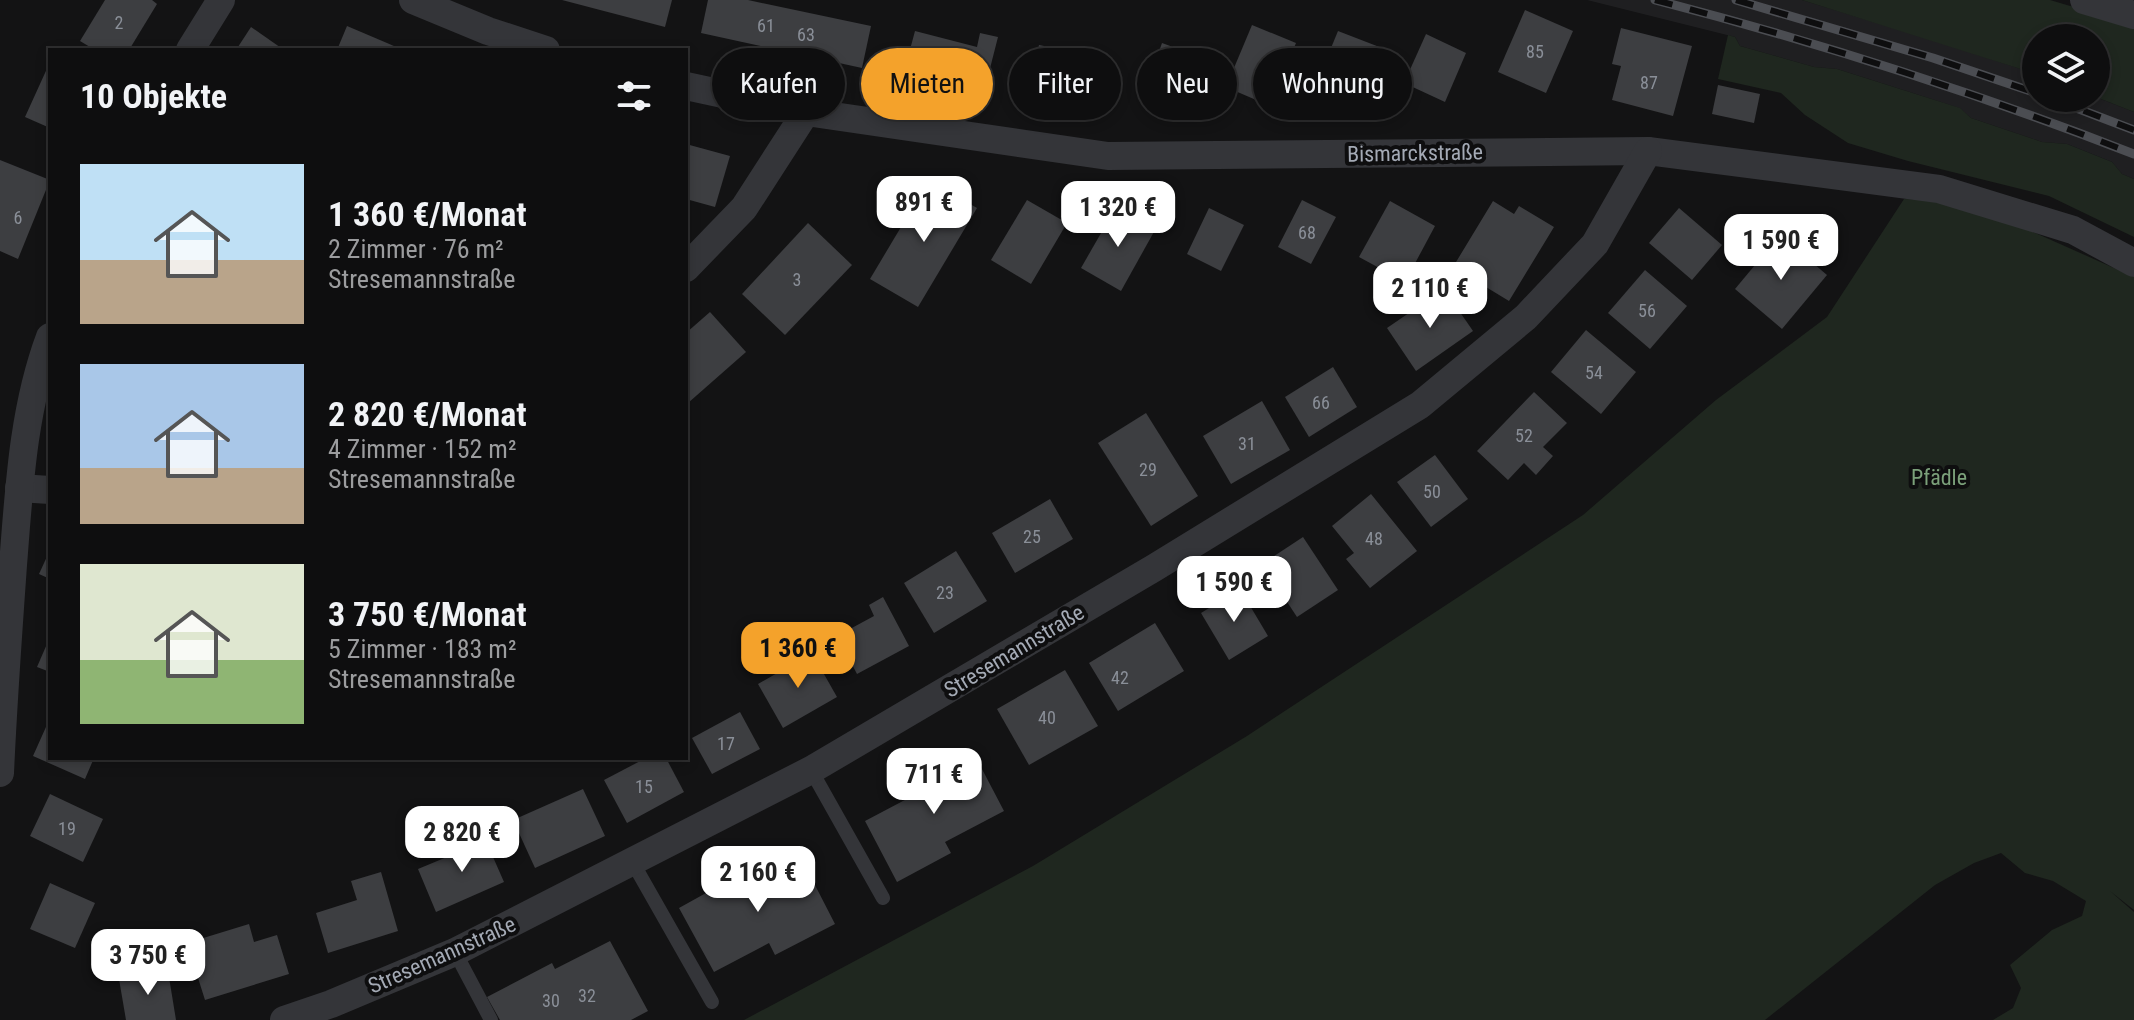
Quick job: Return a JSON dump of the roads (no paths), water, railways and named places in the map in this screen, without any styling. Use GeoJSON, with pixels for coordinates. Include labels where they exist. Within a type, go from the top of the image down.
{"type":"FeatureCollection","features":[{"type":"Feature","properties":{"kind":"street"},"geometry":{"type":"LineString","coordinates":[[191,48],[221,0]]}},
{"type":"Feature","properties":{"kind":"street"},"geometry":{"type":"LineString","coordinates":[[413,0],[488,31],[540,48]]}},
{"type":"Feature","properties":{"kind":"street"},"geometry":{"type":"LineString","coordinates":[[2084,0],[2134,15]]}},
{"type":"Feature","properties":{"kind":"street","name":"Bismarckstraße"},"geometry":{"type":"LineString","coordinates":[[688,86],[712,92]]}},
{"type":"Feature","properties":{"kind":"street","name":"Bismarckstraße"},"geometry":{"type":"LineString","coordinates":[[845,118],[1108,156],[1648,151],[1939,189],[2073,230],[2134,263]]}},
{"type":"Feature","properties":{"kind":"street"},"geometry":{"type":"LineString","coordinates":[[688,266],[744,208],[801,120]]}},
{"type":"Feature","properties":{"kind":"street","name":"Stresemannstraße"},"geometry":{"type":"LineString","coordinates":[[284,1020],[331,1004],[455,952],[811,770],[1154,568],[1420,405],[1526,317],[1595,244],[1648,151]]}},
{"type":"Feature","properties":{"kind":"street"},"geometry":{"type":"LineString","coordinates":[[0,773],[19,488],[38,371],[48,343]]}},
{"type":"Feature","properties":{"kind":"street"},"geometry":{"type":"LineString","coordinates":[[19,488],[48,490]]}},
{"type":"Feature","properties":{"kind":"lane"},"geometry":{"type":"LineString","coordinates":[[811,770],[883,898]]}},
{"type":"Feature","properties":{"kind":"lane"},"geometry":{"type":"LineString","coordinates":[[633,863],[712,1002]]}},
{"type":"Feature","properties":{"kind":"lane"},"geometry":{"type":"LineString","coordinates":[[455,952],[491,1020]]}},
{"type":"Feature","properties":{"kind":"railway"},"geometry":{"type":"LineString","coordinates":[[1655,0],[1897,70],[2134,154]]}},
{"type":"Feature","properties":{"kind":"railway"},"geometry":{"type":"LineString","coordinates":[[1736,0],[1933,58],[2022,88]]}},
{"type":"Feature","properties":{"kind":"railway"},"geometry":{"type":"LineString","coordinates":[[2087,112],[2134,130]]}},
{"type":"Feature","properties":{"kind":"park label","name":"Pfädle"},"geometry":{"type":"Point","coordinates":[1939,477]}}]}
